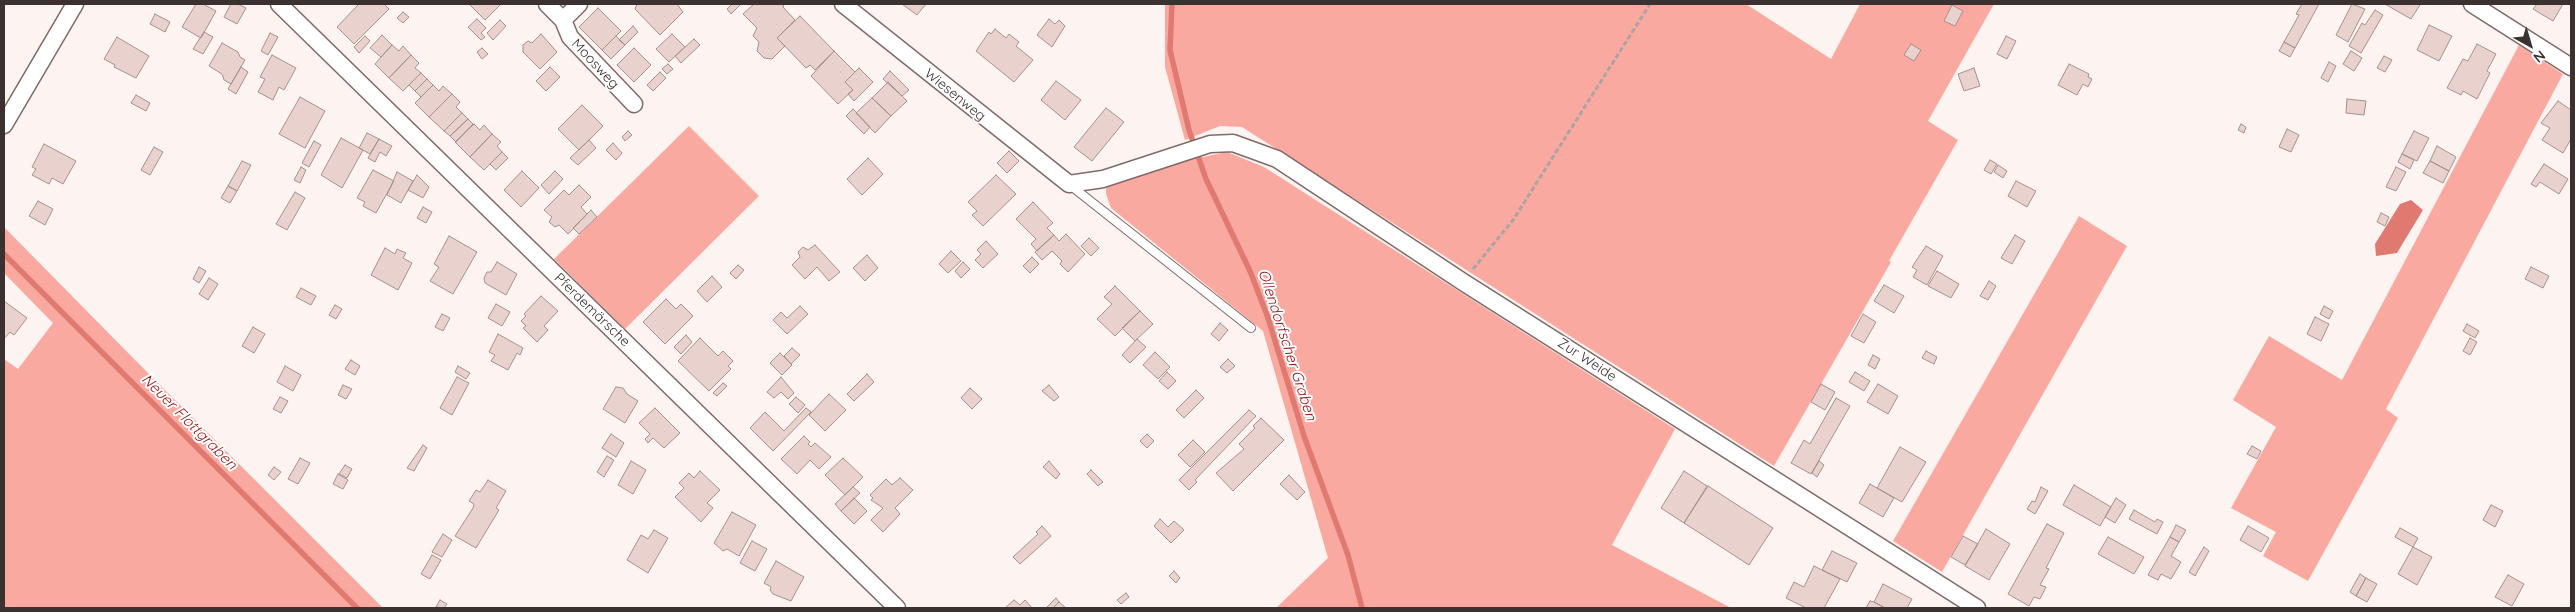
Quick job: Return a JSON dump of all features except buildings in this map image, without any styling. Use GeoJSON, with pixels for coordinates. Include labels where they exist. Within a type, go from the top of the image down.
{"type":"FeatureCollection","features":[{"type":"Feature","properties":{"kind":"street"},"geometry":{"type":"LineString","coordinates":[[4,125],[75,4]]}},
{"type":"Feature","properties":{"kind":"street","name":"Moosweg"},"geometry":{"type":"LineString","coordinates":[[547,4],[563,20],[570,37],[634,104]]}},
{"type":"Feature","properties":{"kind":"street"},"geometry":{"type":"LineString","coordinates":[[563,20],[580,4]]}},
{"type":"Feature","properties":{"kind":"street","name":"Wiesenweg"},"geometry":{"type":"LineString","coordinates":[[843,4],[1069,184]]}},
{"type":"Feature","properties":{"kind":"street"},"geometry":{"type":"LineString","coordinates":[[2472,4],[2571,67]]}},
{"type":"Feature","properties":{"kind":"street","name":"Pferdemärsche"},"geometry":{"type":"LineString","coordinates":[[286,6],[897,608]]}},
{"type":"Feature","properties":{"kind":"street","name":"Zur Weide"},"geometry":{"type":"LineString","coordinates":[[1069,184],[1103,179],[1210,144],[1233,143],[1277,159],[1463,282],[1977,608]]}},
{"type":"Feature","properties":{"kind":"lane","name":"Wiesenweg"},"geometry":{"type":"LineString","coordinates":[[1069,184],[1251,328]]}},
{"type":"Feature","properties":{"kind":"path"},"geometry":{"type":"LineString","coordinates":[[1463,282],[1513,220],[1650,4]]}},
{"type":"Feature","properties":{"kind":"shaded area"},"geometry":{"type":"Polygon","coordinates":[[[1165,4],[1746,4],[1831,59],[1860,4],[1994,4],[1928,121],[1958,140],[1889,261],[1891,262],[1774,466],[1242,127],[1220,126],[1185,140],[1165,67],[1165,4]]]}},
{"type":"Feature","properties":{"kind":"shaded area"},"geometry":{"type":"Polygon","coordinates":[[[2519,45],[2563,74],[2386,409],[2398,418],[2308,581],[2263,556],[2276,532],[2231,508],[2276,427],[2233,400],[2269,336],[2342,380],[2519,45]]]}},
{"type":"Feature","properties":{"kind":"shaded area"},"geometry":{"type":"Polygon","coordinates":[[[689,126],[759,196],[625,329],[554,259],[689,126]]]}},
{"type":"Feature","properties":{"kind":"shaded area"},"geometry":{"type":"Polygon","coordinates":[[[1227,152],[1264,167],[1675,429],[1612,545],[1731,608],[1276,608],[1328,558],[1263,331],[1111,208],[1106,194],[1106,188],[1112,183],[1193,159],[1227,152]]]}},
{"type":"Feature","properties":{"kind":"shaded area"},"geometry":{"type":"Polygon","coordinates":[[[2411,200],[2423,210],[2397,253],[2376,256],[2375,244],[2400,204],[2411,200]]]}},
{"type":"Feature","properties":{"kind":"shaded area"},"geometry":{"type":"Polygon","coordinates":[[[2079,216],[2127,246],[1942,572],[1893,541],[2079,216]]]}},
{"type":"Feature","properties":{"kind":"shaded area"},"geometry":{"type":"Polygon","coordinates":[[[4,227],[383,608],[4,608],[4,359],[18,369],[53,323],[4,273],[4,227]]]}},
{"type":"Feature","properties":{"kind":"waterway","name":"Ollendorfscher Graben"},"geometry":{"type":"LineString","coordinates":[[1172,4],[1170,50],[1189,130],[1206,179],[1250,271],[1268,318],[1304,436],[1348,555],[1362,608]]}},
{"type":"Feature","properties":{"kind":"waterway","name":"Neuer Flottgraben"},"geometry":{"type":"LineString","coordinates":[[4,254],[357,608]]}}]}
